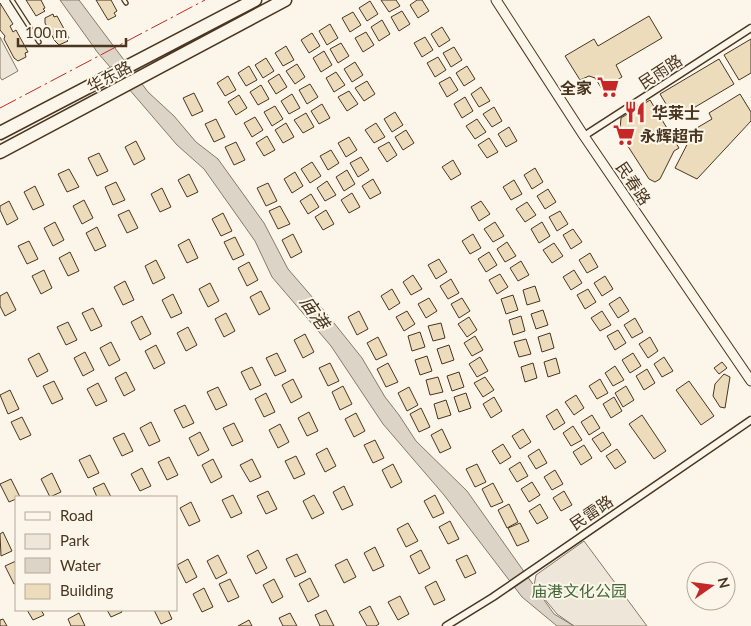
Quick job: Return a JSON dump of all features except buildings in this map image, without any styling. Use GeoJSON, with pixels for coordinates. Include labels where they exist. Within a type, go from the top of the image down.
{"type":"FeatureCollection","features":[{"type":"Feature","properties":{"kind":"highway","name":"华东路"},"geometry":{"type":"LineString","coordinates":[[0,133],[255,0]]}},
{"type":"Feature","properties":{"kind":"highway","name":"华东路"},"geometry":{"type":"LineString","coordinates":[[0,152],[285,0]]}},
{"type":"Feature","properties":{"kind":"street","name":"民春路"},"geometry":{"type":"LineString","coordinates":[[496,0],[584,136],[751,381]]}},
{"type":"Feature","properties":{"kind":"street","name":"民雨路"},"geometry":{"type":"LineString","coordinates":[[584,136],[751,28]]}},
{"type":"Feature","properties":{"kind":"street","name":"民雷路"},"geometry":{"type":"LineString","coordinates":[[446,626],[493,597],[751,420]]}},
{"type":"Feature","properties":{"kind":"lane"},"geometry":{"type":"LineString","coordinates":[[12,0],[39,42]]}},
{"type":"Feature","properties":{"kind":"green space"},"geometry":{"type":"Polygon","coordinates":[[[0,37],[18,71],[2,80],[0,77],[0,37]]]}},
{"type":"Feature","properties":{"kind":"green space","name":"庙港文化公园"},"geometry":{"type":"Polygon","coordinates":[[[584,541],[647,626],[574,626],[557,614],[534,586],[536,575],[584,541]]]}},
{"type":"Feature","properties":{"kind":"water","name":"庙港"},"geometry":{"type":"Polygon","coordinates":[[[60,0],[79,0],[148,92],[174,116],[196,142],[218,159],[264,223],[288,269],[362,358],[385,397],[416,441],[467,491],[554,614],[574,626],[557,626],[522,597],[444,495],[383,424],[331,346],[272,277],[255,241],[204,169],[177,145],[98,53],[60,0]]]}},
{"type":"Feature","properties":{"kind":"power"},"geometry":{"type":"LineString","coordinates":[[0,108],[205,0]]}},
{"type":"Feature","properties":{"kind":"place","name":"全家"},"geometry":{"type":"Point","coordinates":[608,87]}},
{"type":"Feature","properties":{"kind":"place","name":"华莱士"},"geometry":{"type":"Point","coordinates":[635,112]}},
{"type":"Feature","properties":{"kind":"place","name":"永辉超市"},"geometry":{"type":"Point","coordinates":[624,135]}}]}
